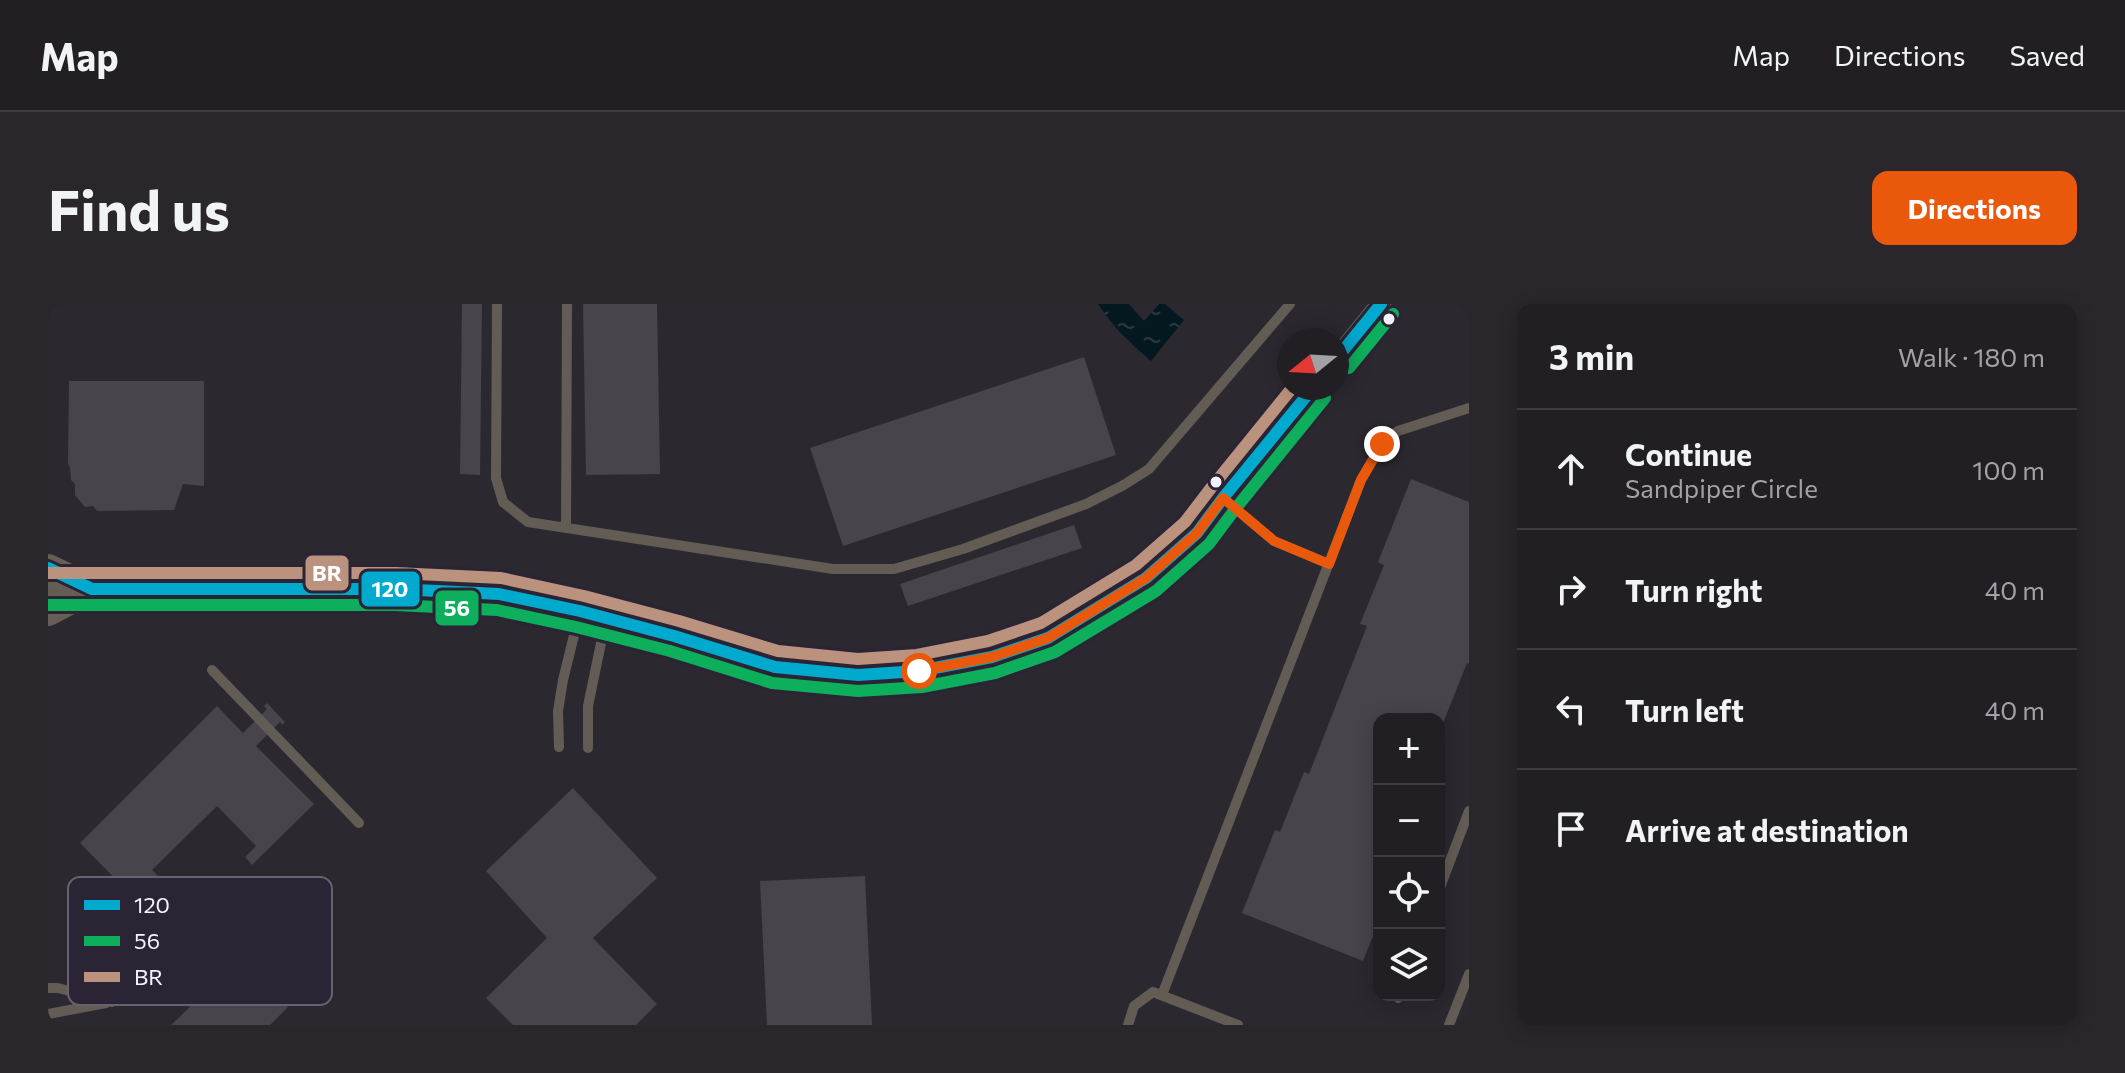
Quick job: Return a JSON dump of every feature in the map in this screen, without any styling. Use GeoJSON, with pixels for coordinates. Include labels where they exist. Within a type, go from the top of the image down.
{"type":"FeatureCollection","features":[{"type":"Feature","properties":{"kind":"main road"},"geometry":{"type":"LineString","coordinates":[[48,568],[92,589]]}},
{"type":"Feature","properties":{"kind":"main road"},"geometry":{"type":"LineString","coordinates":[[48,612],[92,589]]}},
{"type":"Feature","properties":{"kind":"street"},"geometry":{"type":"LineString","coordinates":[[1349,343],[1381,304]]}},
{"type":"Feature","properties":{"kind":"street"},"geometry":{"type":"LineString","coordinates":[[48,589],[396,589],[499,594],[580,611],[775,667],[858,675],[919,671],[992,657],[1048,638],[1146,578],[1197,533],[1303,400]]}},
{"type":"Feature","properties":{"kind":"lane"},"geometry":{"type":"LineString","coordinates":[[497,304],[496,478],[503,502],[528,522],[833,569],[894,569],[963,549],[1086,504],[1122,486],[1149,469],[1290,304]]}},
{"type":"Feature","properties":{"kind":"lane"},"geometry":{"type":"LineString","coordinates":[[566,527],[567,304]]}},
{"type":"Feature","properties":{"kind":"lane"},"geometry":{"type":"LineString","coordinates":[[1162,995],[1361,480],[1382,444],[1398,431],[1469,408]]}},
{"type":"Feature","properties":{"kind":"lane"},"geometry":{"type":"LineString","coordinates":[[1223,498],[1274,541],[1329,564]]}},
{"type":"Feature","properties":{"kind":"lane"},"geometry":{"type":"LineString","coordinates":[[559,747],[558,711],[580,611]]}},
{"type":"Feature","properties":{"kind":"lane"},"geometry":{"type":"LineString","coordinates":[[588,748],[588,706],[606,619]]}},
{"type":"Feature","properties":{"kind":"lane"},"geometry":{"type":"LineString","coordinates":[[212,670],[359,823]]}},
{"type":"Feature","properties":{"kind":"lane"},"geometry":{"type":"LineString","coordinates":[[1445,874],[1469,811]]}},
{"type":"Feature","properties":{"kind":"lane"},"geometry":{"type":"LineString","coordinates":[[1449,1025],[1469,974]]}},
{"type":"Feature","properties":{"kind":"lane"},"geometry":{"type":"LineString","coordinates":[[48,988],[68,991]]}},
{"type":"Feature","properties":{"kind":"lane"},"geometry":{"type":"LineString","coordinates":[[1128,1025],[1134,1006],[1153,992],[1238,1025]]}},
{"type":"Feature","properties":{"kind":"lane"},"geometry":{"type":"LineString","coordinates":[[48,1014],[96,1005]]}},
{"type":"Feature","properties":{"kind":"water"},"geometry":{"type":"Polygon","coordinates":[[[1098,304],[1129,304],[1144,321],[1159,304],[1165,304],[1184,320],[1151,361],[1122,334],[1098,304]]]}},
{"type":"Feature","properties":{"kind":"building"},"geometry":{"type":"Polygon","coordinates":[[[462,304],[482,304],[480,475],[460,474],[462,304]]]}},
{"type":"Feature","properties":{"kind":"building"},"geometry":{"type":"Polygon","coordinates":[[[583,304],[657,304],[660,474],[586,475],[583,304]]]}},
{"type":"Feature","properties":{"kind":"building"},"geometry":{"type":"Polygon","coordinates":[[[1084,357],[1116,455],[843,546],[810,448],[1084,357]]]}},
{"type":"Feature","properties":{"kind":"building"},"geometry":{"type":"Polygon","coordinates":[[[69,381],[204,381],[204,486],[183,484],[174,510],[97,511],[93,506],[85,507],[75,495],[68,463],[69,381]]]}},
{"type":"Feature","properties":{"kind":"building"},"geometry":{"type":"Polygon","coordinates":[[[1411,479],[1469,502],[1469,664],[1445,718],[1445,713],[1373,713],[1373,936],[1363,961],[1242,913],[1275,830],[1280,832],[1304,772],[1309,774],[1367,626],[1360,624],[1384,565],[1378,562],[1411,479]]]}},
{"type":"Feature","properties":{"kind":"building"},"geometry":{"type":"Polygon","coordinates":[[[1074,525],[1082,548],[908,606],[900,584],[1074,525]]]}},
{"type":"Feature","properties":{"kind":"building"},"geometry":{"type":"Polygon","coordinates":[[[267,703],[285,722],[282,725],[280,722],[256,746],[314,804],[252,865],[245,857],[256,846],[217,806],[152,870],[159,877],[114,877],[80,843],[217,706],[243,733],[267,709],[264,706],[267,703]]]}},
{"type":"Feature","properties":{"kind":"building"},"geometry":{"type":"Polygon","coordinates":[[[573,788],[657,878],[593,938],[657,1004],[636,1025],[513,1025],[486,998],[547,938],[486,871],[573,788]]]}},
{"type":"Feature","properties":{"kind":"building"},"geometry":{"type":"Polygon","coordinates":[[[865,876],[872,1025],[767,1025],[760,881],[865,876]]]}},
{"type":"Feature","properties":{"kind":"building"},"geometry":{"type":"Polygon","coordinates":[[[188,1005],[288,1007],[270,1025],[171,1025],[190,1007],[188,1005]]]}},
{"type":"Feature","properties":{"kind":"transit line","name":"120"},"geometry":{"type":"LineString","coordinates":[[1349,343],[1381,304]]}},
{"type":"Feature","properties":{"kind":"transit line","name":"56"},"geometry":{"type":"LineString","coordinates":[[1349,368],[1393,314]]}},
{"type":"Feature","properties":{"kind":"transit line","name":"BR"},"geometry":{"type":"LineString","coordinates":[[48,573],[396,573],[501,578],[679,621],[778,651],[858,659],[917,655],[988,641],[1041,623],[1136,565],[1185,522],[1282,400]]}},
{"type":"Feature","properties":{"kind":"transit line","name":"120"},"geometry":{"type":"LineString","coordinates":[[48,568],[92,589],[396,589],[499,594],[580,611],[775,667],[858,675],[919,671],[992,657],[1048,638],[1146,578],[1197,533],[1303,400]]}},
{"type":"Feature","properties":{"kind":"transit line","name":"56"},"geometry":{"type":"LineString","coordinates":[[48,605],[396,605],[497,610],[670,651],[772,683],[858,691],[922,687],[995,673],[1055,652],[1156,591],[1209,544],[1323,400]]}},
{"type":"Feature","properties":{"kind":"route"},"geometry":{"type":"LineString","coordinates":[[919,671],[992,657],[1048,638],[1146,578],[1197,533],[1223,498],[1274,541],[1329,564],[1361,480],[1382,444]]}}]}
